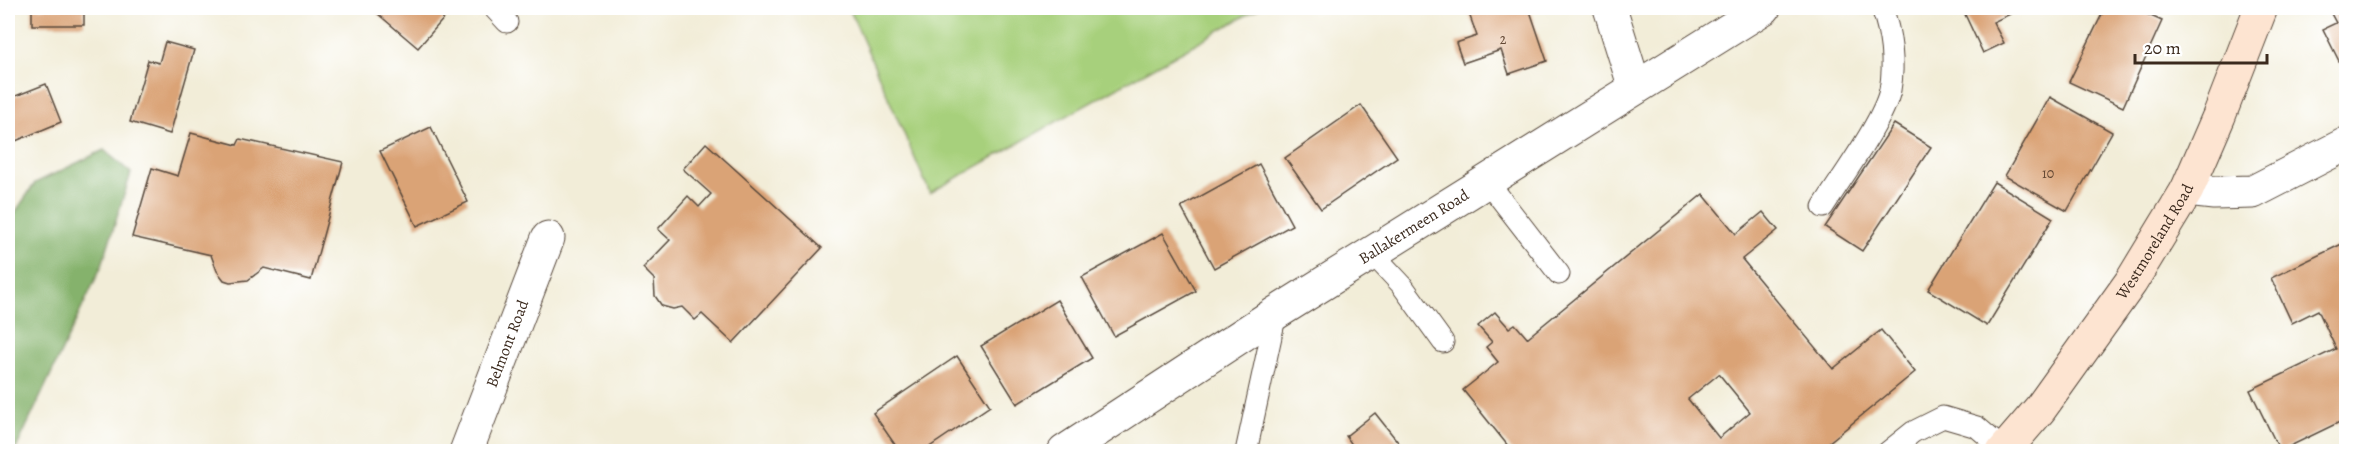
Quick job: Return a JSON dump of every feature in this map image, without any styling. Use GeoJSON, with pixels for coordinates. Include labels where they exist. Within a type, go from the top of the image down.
{"type":"FeatureCollection","features":[{"type":"Feature","properties":{"kind":"main road","name":"Westmoreland Road"},"geometry":{"type":"LineString","coordinates":[[2004,451],[2040,409],[2131,282],[2187,190],[2261,8]]}},
{"type":"Feature","properties":{"kind":"street"},"geometry":{"type":"LineString","coordinates":[[1610,8],[1635,88]]}},
{"type":"Feature","properties":{"kind":"street","name":"Ballakermeen Road"},"geometry":{"type":"LineString","coordinates":[[1064,452],[1276,313],[1764,8]]}},
{"type":"Feature","properties":{"kind":"street"},"geometry":{"type":"LineString","coordinates":[[2187,190],[2214,193],[2253,192],[2346,144]]}},
{"type":"Feature","properties":{"kind":"street","name":"Belmont Road"},"geometry":{"type":"LineString","coordinates":[[466,452],[548,238]]}},
{"type":"Feature","properties":{"kind":"lane"},"geometry":{"type":"LineString","coordinates":[[1822,207],[1880,116],[1890,91],[1890,32],[1882,8]]}},
{"type":"Feature","properties":{"kind":"lane"},"geometry":{"type":"LineString","coordinates":[[1487,181],[1559,274]]}},
{"type":"Feature","properties":{"kind":"lane"},"geometry":{"type":"LineString","coordinates":[[1372,253],[1401,284],[1443,342]]}},
{"type":"Feature","properties":{"kind":"lane"},"geometry":{"type":"LineString","coordinates":[[1246,452],[1276,313]]}},
{"type":"Feature","properties":{"kind":"lane"},"geometry":{"type":"LineString","coordinates":[[1888,452],[1913,432],[1943,417],[1977,427],[2004,451]]}},
{"type":"Feature","properties":{"kind":"green space"},"geometry":{"type":"Polygon","coordinates":[[[849,8],[1259,8],[930,193],[849,8]]]}},
{"type":"Feature","properties":{"kind":"green space"},"geometry":{"type":"Polygon","coordinates":[[[104,150],[131,173],[102,265],[15,451],[8,451],[8,223],[35,183],[104,150]]]}},
{"type":"Feature","properties":{"kind":"building"},"geometry":{"type":"Polygon","coordinates":[[[32,8],[84,8],[84,25],[32,25],[32,8]]]}},
{"type":"Feature","properties":{"kind":"building"},"geometry":{"type":"Polygon","coordinates":[[[371,8],[453,8],[418,48],[371,8]]]}},
{"type":"Feature","properties":{"kind":"building"},"geometry":{"type":"Polygon","coordinates":[[[1467,8],[1529,8],[1547,61],[1509,74],[1501,50],[1463,63],[1456,43],[1477,36],[1467,8]]]}},
{"type":"Feature","properties":{"kind":"building"},"geometry":{"type":"Polygon","coordinates":[[[1962,8],[2023,8],[1993,22],[2004,43],[1983,53],[1962,8]]]}},
{"type":"Feature","properties":{"kind":"building"},"geometry":{"type":"Polygon","coordinates":[[[2105,8],[2133,8],[2162,21],[2123,107],[2069,82],[2105,8]]]}},
{"type":"Feature","properties":{"kind":"building"},"geometry":{"type":"Polygon","coordinates":[[[2328,8],[2346,8],[2346,62],[2341,65],[2323,29],[2336,23],[2328,8]]]}},
{"type":"Feature","properties":{"kind":"building"},"geometry":{"type":"Polygon","coordinates":[[[165,42],[194,50],[170,134],[130,122],[148,60],[159,63],[165,42]]]}},
{"type":"Feature","properties":{"kind":"building"},"geometry":{"type":"Polygon","coordinates":[[[46,84],[61,122],[11,143],[8,142],[8,99],[46,84]]]}},
{"type":"Feature","properties":{"kind":"building"},"geometry":{"type":"Polygon","coordinates":[[[2050,97],[2112,132],[2067,211],[2005,176],[2050,97]]]}},
{"type":"Feature","properties":{"kind":"building"},"geometry":{"type":"Polygon","coordinates":[[[1361,105],[1397,157],[1321,209],[1285,158],[1361,105]]]}},
{"type":"Feature","properties":{"kind":"building"},"geometry":{"type":"Polygon","coordinates":[[[1894,124],[1931,147],[1862,251],[1825,227],[1894,124]]]}},
{"type":"Feature","properties":{"kind":"building"},"geometry":{"type":"Polygon","coordinates":[[[431,127],[468,202],[417,226],[380,151],[431,127]]]}},
{"type":"Feature","properties":{"kind":"building"},"geometry":{"type":"Polygon","coordinates":[[[191,133],[237,145],[240,139],[343,162],[311,280],[264,268],[248,280],[230,282],[224,280],[217,271],[211,255],[132,237],[152,168],[178,176],[191,133]]]}},
{"type":"Feature","properties":{"kind":"building"},"geometry":{"type":"Polygon","coordinates":[[[706,143],[822,248],[733,343],[702,314],[695,320],[682,307],[673,309],[662,306],[655,296],[654,279],[643,268],[670,240],[658,229],[688,196],[699,207],[711,194],[683,169],[706,143]]]}},
{"type":"Feature","properties":{"kind":"building"},"geometry":{"type":"Polygon","coordinates":[[[1259,164],[1292,225],[1214,268],[1181,207],[1259,164]]]}},
{"type":"Feature","properties":{"kind":"building"},"geometry":{"type":"Polygon","coordinates":[[[1994,182],[2053,218],[1987,326],[1928,290],[1994,182]]]}},
{"type":"Feature","properties":{"kind":"building"},"geometry":{"type":"Polygon","coordinates":[[[1703,194],[1736,234],[1763,212],[1778,230],[1742,259],[1833,369],[1881,330],[1915,372],[1817,452],[1513,452],[1463,390],[1498,362],[1486,347],[1492,342],[1478,326],[1495,312],[1509,328],[1515,324],[1527,338],[1703,194]],[[1719,374],[1688,399],[1719,438],[1750,412],[1719,374]]]}},
{"type":"Feature","properties":{"kind":"building"},"geometry":{"type":"Polygon","coordinates":[[[1163,233],[1196,291],[1114,336],[1082,277],[1163,233]]]}},
{"type":"Feature","properties":{"kind":"building"},"geometry":{"type":"Polygon","coordinates":[[[2346,242],[2346,419],[2280,451],[2250,390],[2336,349],[2318,310],[2292,323],[2271,278],[2346,242]]]}},
{"type":"Feature","properties":{"kind":"building"},"geometry":{"type":"Polygon","coordinates":[[[1057,300],[1092,358],[1017,404],[981,346],[1057,300]]]}},
{"type":"Feature","properties":{"kind":"building"},"geometry":{"type":"Polygon","coordinates":[[[957,356],[990,406],[922,452],[900,452],[873,413],[957,356]]]}},
{"type":"Feature","properties":{"kind":"building"},"geometry":{"type":"Polygon","coordinates":[[[1375,413],[1406,452],[1357,452],[1346,436],[1375,413]]]}}]}
